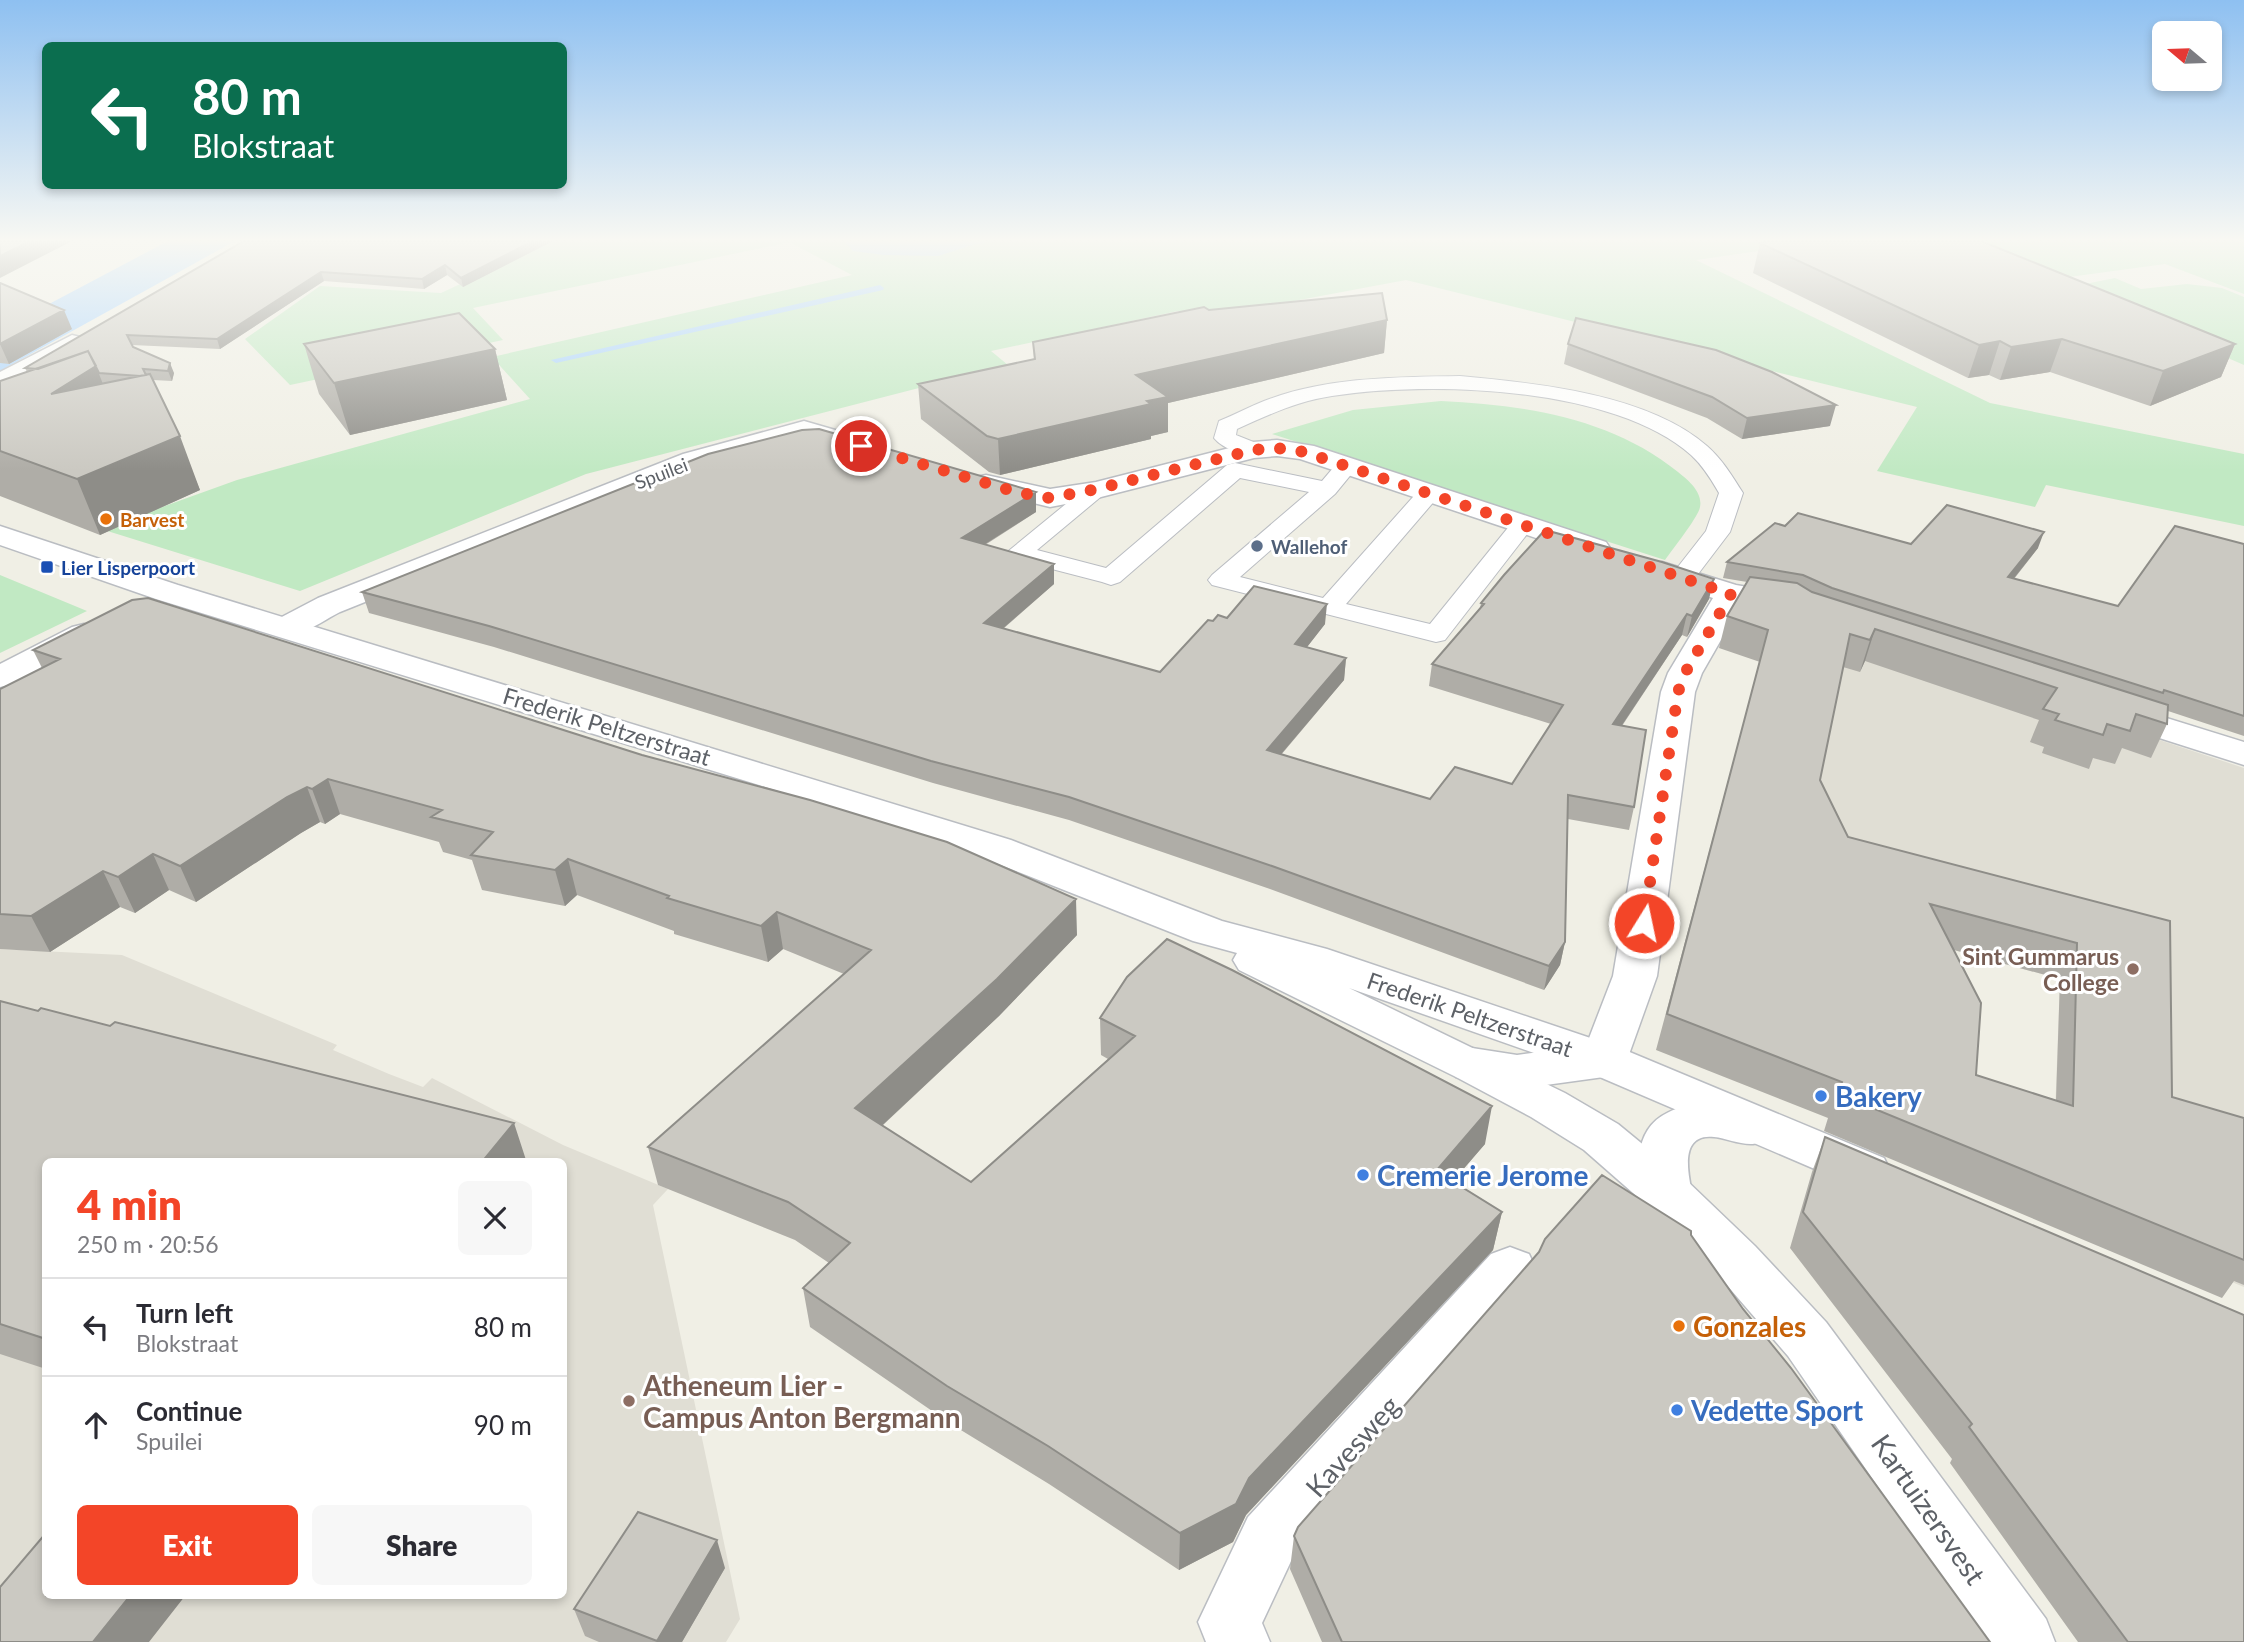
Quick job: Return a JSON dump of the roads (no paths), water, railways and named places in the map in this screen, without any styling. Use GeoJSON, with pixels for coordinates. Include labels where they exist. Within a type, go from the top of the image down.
{"type":"FeatureCollection","features":[{"type":"Feature","properties":{"kind":"street"},"geometry":{"type":"LineString","coordinates":[[0,382],[94,329]]}},
{"type":"Feature","properties":{"kind":"street","name":"Spuilei"},"geometry":{"type":"LineString","coordinates":[[287,627],[341,600],[693,460],[804,429],[874,450]]}},
{"type":"Feature","properties":{"kind":"street"},"geometry":{"type":"LineString","coordinates":[[964,477],[1016,492],[1050,498],[1253,450],[1277,448],[1297,451],[1731,594],[1798,604],[1815,614]]}},
{"type":"Feature","properties":{"kind":"street","name":"Frederik Peltzerstraat"},"geometry":{"type":"LineString","coordinates":[[0,535],[167,592],[997,849],[1208,931],[1312,960],[1604,1060]]}},
{"type":"Feature","properties":{"kind":"street"},"geometry":{"type":"LineString","coordinates":[[0,677],[167,592]]}},
{"type":"Feature","properties":{"kind":"street"},"geometry":{"type":"LineString","coordinates":[[1731,594],[1685,673],[1678,692],[1635,976],[1604,1060],[1906,1190]]}},
{"type":"Feature","properties":{"kind":"street"},"geometry":{"type":"LineString","coordinates":[[2085,703],[2244,754]]}},
{"type":"Feature","properties":{"kind":"street","name":"Frederik Peltzerstraat"},"geometry":{"type":"LineString","coordinates":[[1208,931],[1267,969],[1472,1065],[1601,1137]]}},
{"type":"Feature","properties":{"kind":"street","name":"Frederik Peltzerstraat"},"geometry":{"type":"LineString","coordinates":[[1472,1065],[1517,1072],[1562,1063],[1604,1060]]}},
{"type":"Feature","properties":{"kind":"street"},"geometry":{"type":"LineString","coordinates":[[1667,1193],[1661,1163],[1668,1140],[1682,1126],[1710,1118],[1758,1127]]}},
{"type":"Feature","properties":{"kind":"street","name":"Kartuizersvest"},"geometry":{"type":"LineString","coordinates":[[1601,1137],[1667,1193],[1737,1261],[1807,1339],[2023,1642]]}},
{"type":"Feature","properties":{"kind":"street","name":"Kavesweg"},"geometry":{"type":"LineString","coordinates":[[1238,1642],[1230,1622],[1270,1538],[1510,1269]]}},
{"type":"Feature","properties":{"kind":"lane"},"geometry":{"type":"LineString","coordinates":[[1253,450],[1225,438],[1227,426],[1247,413],[1344,388],[1401,382],[1458,383],[1526,389],[1595,401],[1646,421],[1690,444],[1717,468],[1731,493],[1718,532],[1683,577]]}},
{"type":"Feature","properties":{"kind":"lane"},"geometry":{"type":"LineString","coordinates":[[1347,466],[1326,489],[1221,580],[1436,635],[1523,524]]}},
{"type":"Feature","properties":{"kind":"lane"},"geometry":{"type":"LineString","coordinates":[[1097,489],[1018,553],[1111,577],[1235,470],[1326,489]]}},
{"type":"Feature","properties":{"kind":"lane"},"geometry":{"type":"LineString","coordinates":[[1329,606],[1429,493]]}},
{"type":"Feature","properties":{"kind":"water"},"geometry":{"type":"Polygon","coordinates":[[[23,318],[96,318],[0,371],[0,330],[23,318]]]}},
{"type":"Feature","properties":{"kind":"waterway"},"geometry":{"type":"LineString","coordinates":[[556,360],[747,318]]}},
{"type":"Feature","properties":{"kind":"place","name":"Barvest"},"geometry":{"type":"Point","coordinates":[106,519]}},
{"type":"Feature","properties":{"kind":"place","name":"Wallehof"},"geometry":{"type":"Point","coordinates":[1257,546]}},
{"type":"Feature","properties":{"kind":"place","name":"Lier Lisperpoort"},"geometry":{"type":"Point","coordinates":[47,567]}},
{"type":"Feature","properties":{"kind":"place","name":"Sint Gummarus College"},"geometry":{"type":"Point","coordinates":[2133,969]}},
{"type":"Feature","properties":{"kind":"place","name":"Bakery"},"geometry":{"type":"Point","coordinates":[1821,1096]}},
{"type":"Feature","properties":{"kind":"place","name":"Cremerie Jerome"},"geometry":{"type":"Point","coordinates":[1363,1175]}},
{"type":"Feature","properties":{"kind":"place","name":"Gonzales"},"geometry":{"type":"Point","coordinates":[1679,1326]}},
{"type":"Feature","properties":{"kind":"place","name":"Atheneum Lier - Campus Anton Bergmann"},"geometry":{"type":"Point","coordinates":[629,1401]}},
{"type":"Feature","properties":{"kind":"place","name":"Vedette Sport"},"geometry":{"type":"Point","coordinates":[1677,1410]}}]}
